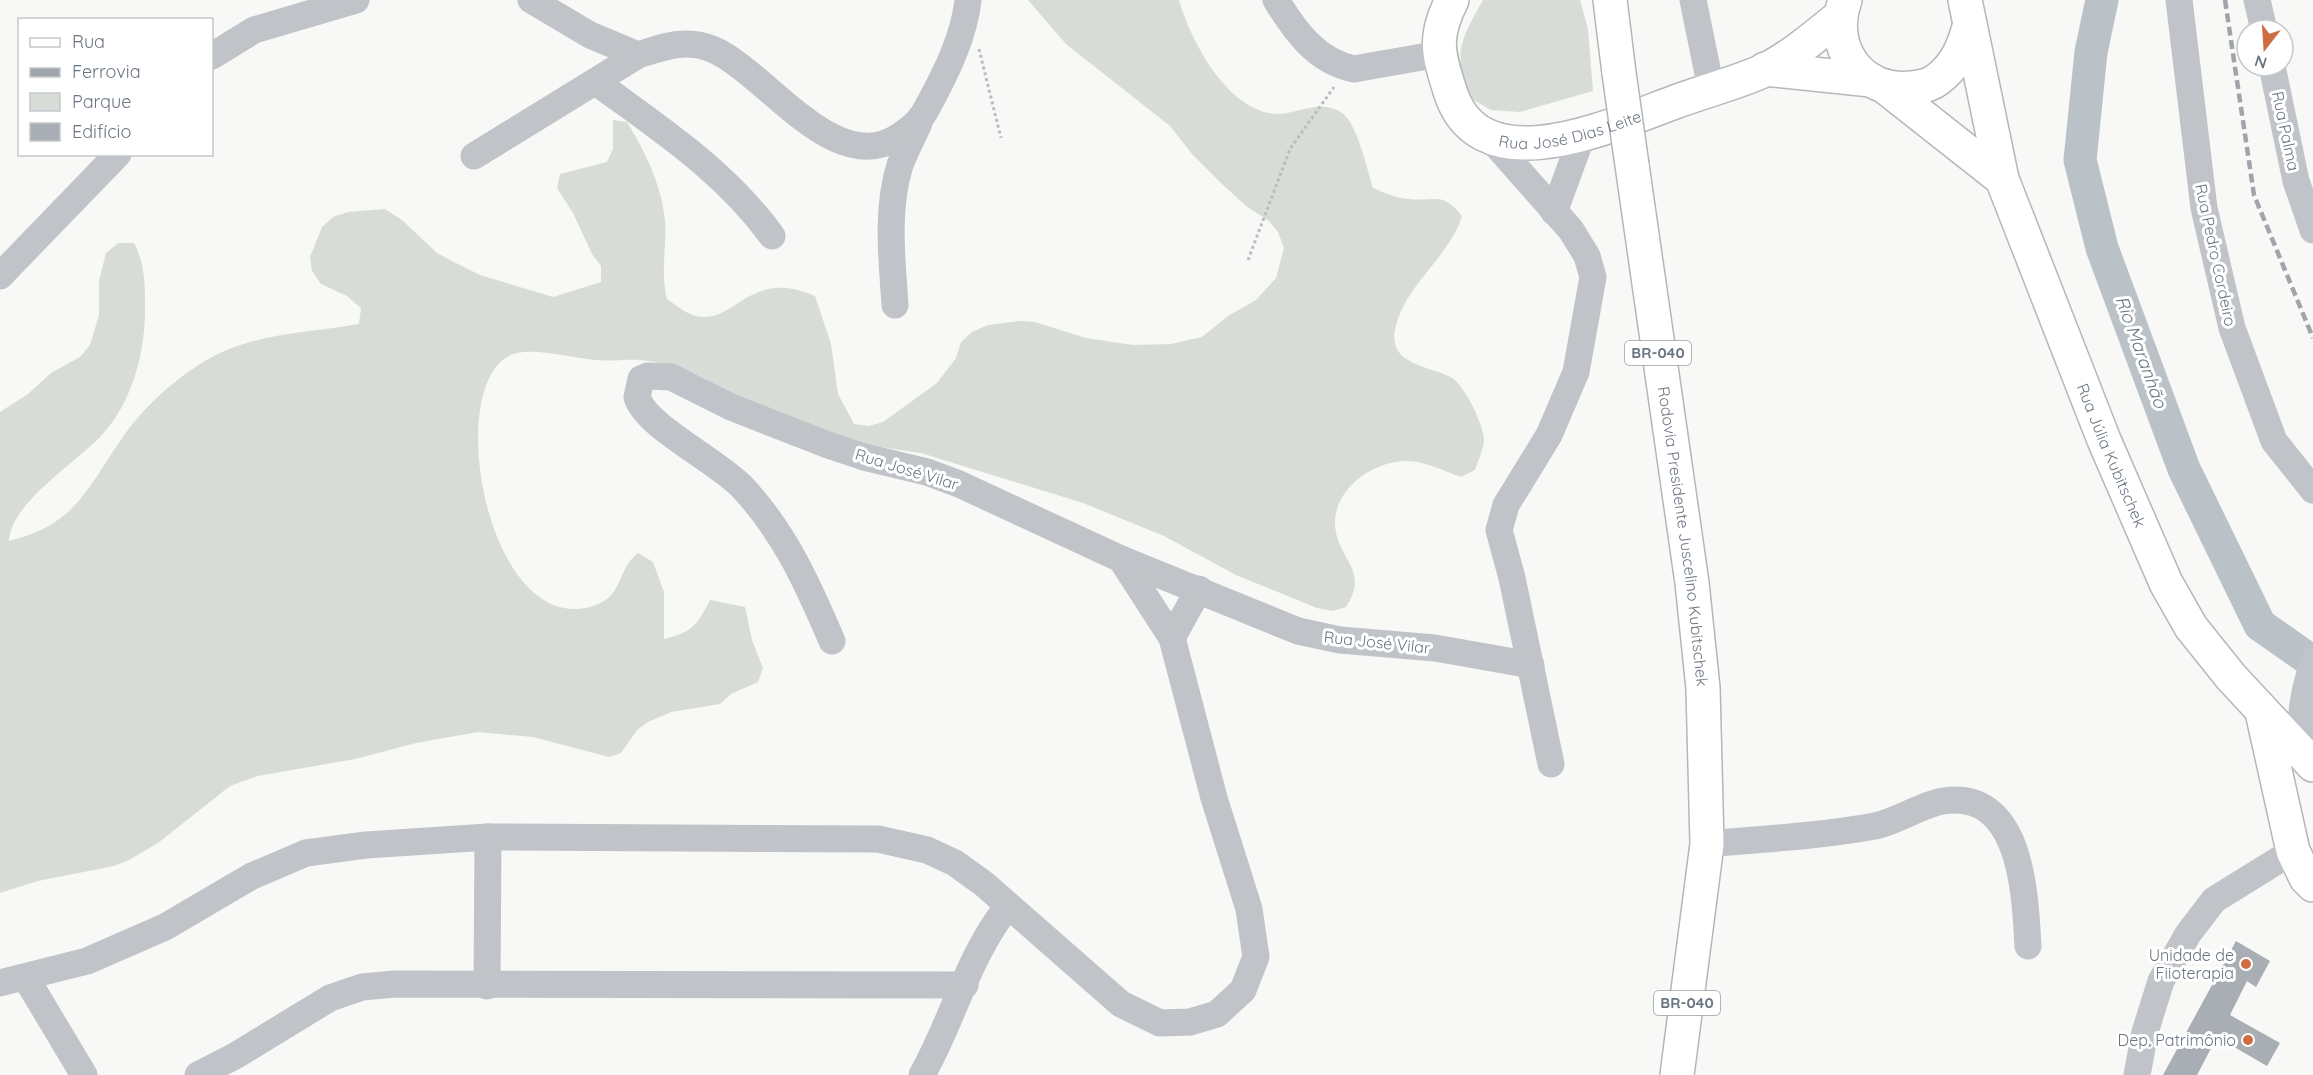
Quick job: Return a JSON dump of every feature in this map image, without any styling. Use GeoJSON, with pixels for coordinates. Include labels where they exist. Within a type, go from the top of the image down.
{"type":"FeatureCollection","features":[{"type":"Feature","properties":{"kind":"main road","name":"Rua José Dias Leite"},"geometry":{"type":"LineString","coordinates":[[1452,0],[1440,23],[1439,54],[1452,98],[1467,121],[1490,138],[1545,143],[1582,136],[1765,69],[1842,9]]}},
{"type":"Feature","properties":{"kind":"main road","name":"Rodovia Presidente Juscelino Kubitschek"},"geometry":{"type":"LineString","coordinates":[[1610,0],[1689,562],[1702,676],[1707,844],[1677,1075]]}},
{"type":"Feature","properties":{"kind":"main road"},"geometry":{"type":"LineString","coordinates":[[1842,9],[1839,32],[1849,60],[2002,179]]}},
{"type":"Feature","properties":{"kind":"main road","name":"Rua José Dias Leite"},"geometry":{"type":"LineString","coordinates":[[1765,69],[1878,83],[1902,90],[1920,87],[1937,81],[1959,55],[1968,12]]}},
{"type":"Feature","properties":{"kind":"main road","name":"Rua Júlia Kubitschek"},"geometry":{"type":"LineString","coordinates":[[1968,12],[2002,179],[2104,440],[2166,583],[2204,644],[2231,677],[2313,765]]}},
{"type":"Feature","properties":{"kind":"main road"},"geometry":{"type":"LineString","coordinates":[[2261,707],[2293,851],[2306,878],[2313,885]]}},
{"type":"Feature","properties":{"kind":"street"},"geometry":{"type":"LineString","coordinates":[[213,55],[254,30],[356,0]]}},
{"type":"Feature","properties":{"kind":"street"},"geometry":{"type":"LineString","coordinates":[[531,0],[590,35],[638,55]]}},
{"type":"Feature","properties":{"kind":"street"},"geometry":{"type":"LineString","coordinates":[[1276,0],[1298,32],[1317,54],[1334,64],[1354,69],[1439,54]]}},
{"type":"Feature","properties":{"kind":"street"},"geometry":{"type":"LineString","coordinates":[[1693,0],[1711,88]]}},
{"type":"Feature","properties":{"kind":"street","name":"Rua Pedro Cordeiro"},"geometry":{"type":"LineString","coordinates":[[2179,0],[2204,208],[2232,328],[2274,441],[2313,490]]}},
{"type":"Feature","properties":{"kind":"street"},"geometry":{"type":"LineString","coordinates":[[2257,0],[2261,18]]}},
{"type":"Feature","properties":{"kind":"street"},"geometry":{"type":"LineString","coordinates":[[895,305],[891,218],[900,166],[942,81],[968,7]]}},
{"type":"Feature","properties":{"kind":"street"},"geometry":{"type":"LineString","coordinates":[[474,156],[638,55],[676,44],[693,43],[712,49],[734,61],[823,132],[848,144],[869,147],[890,143],[920,122]]}},
{"type":"Feature","properties":{"kind":"street","name":"Rua Palma"},"geometry":{"type":"LineString","coordinates":[[2275,78],[2305,185],[2313,230]]}},
{"type":"Feature","properties":{"kind":"street"},"geometry":{"type":"LineString","coordinates":[[596,82],[721,177],[752,208],[772,236]]}},
{"type":"Feature","properties":{"kind":"street"},"geometry":{"type":"LineString","coordinates":[[1554,212],[1582,136]]}},
{"type":"Feature","properties":{"kind":"street"},"geometry":{"type":"LineString","coordinates":[[1490,138],[1571,230],[1587,256],[1593,277],[1576,372],[1549,435],[1521,478],[1500,519],[1501,543],[1512,578],[1551,764]]}},
{"type":"Feature","properties":{"kind":"street"},"geometry":{"type":"LineString","coordinates":[[0,276],[116,156]]}},
{"type":"Feature","properties":{"kind":"street","name":"Rua José Vilar"},"geometry":{"type":"LineString","coordinates":[[832,641],[806,582],[772,522],[741,486],[647,414],[637,397],[641,379],[648,376],[671,377],[730,407],[828,445],[864,457],[927,472],[1121,559],[1199,589],[1269,620],[1321,637],[1358,643],[1435,648],[1531,665]]}},
{"type":"Feature","properties":{"kind":"street"},"geometry":{"type":"LineString","coordinates":[[84,1075],[13,980],[87,961],[165,927],[252,876],[306,853],[377,844],[488,837],[878,839],[927,850],[955,862],[1121,1004],[1160,1023],[1190,1022],[1217,1014],[1243,990],[1256,957],[1250,909],[1214,798],[1172,638],[1121,559]]}},
{"type":"Feature","properties":{"kind":"street"},"geometry":{"type":"LineString","coordinates":[[1172,638],[1199,589]]}},
{"type":"Feature","properties":{"kind":"street"},"geometry":{"type":"LineString","coordinates":[[2313,661],[2302,699],[2304,737],[2313,765]]}},
{"type":"Feature","properties":{"kind":"street"},"geometry":{"type":"LineString","coordinates":[[2261,707],[2288,712],[2302,699]]}},
{"type":"Feature","properties":{"kind":"street"},"geometry":{"type":"LineString","coordinates":[[1707,844],[1814,835],[1876,826],[1941,801],[1959,800],[1980,807],[2005,828],[2015,850],[2024,885],[2028,946]]}},
{"type":"Feature","properties":{"kind":"street"},"geometry":{"type":"LineString","coordinates":[[487,986],[488,837]]}},
{"type":"Feature","properties":{"kind":"street"},"geometry":{"type":"LineString","coordinates":[[2137,1075],[2145,1032],[2162,981],[2188,934],[2214,900],[2293,851]]}},
{"type":"Feature","properties":{"kind":"street"},"geometry":{"type":"LineString","coordinates":[[922,1075],[965,985],[979,948],[1008,906]]}},
{"type":"Feature","properties":{"kind":"street"},"geometry":{"type":"LineString","coordinates":[[198,1075],[242,1066],[330,998],[362,987],[395,984],[487,986],[965,985]]}},
{"type":"Feature","properties":{"kind":"path"},"geometry":{"type":"LineString","coordinates":[[968,7],[1001,138]]}},
{"type":"Feature","properties":{"kind":"path"},"geometry":{"type":"LineString","coordinates":[[1248,260],[1290,149],[1328,93],[1354,69]]}},
{"type":"Feature","properties":{"kind":"green space"},"geometry":{"type":"Polygon","coordinates":[[[1028,0],[1179,0],[1203,55],[1215,73],[1244,102],[1261,111],[1279,114],[1318,107],[1334,109],[1342,113],[1357,136],[1373,188],[1404,198],[1444,200],[1462,216],[1447,245],[1407,299],[1395,330],[1395,342],[1398,351],[1405,358],[1444,374],[1457,382],[1472,406],[1483,432],[1482,450],[1475,470],[1461,477],[1423,463],[1404,461],[1376,468],[1363,475],[1352,485],[1343,496],[1337,509],[1335,523],[1337,536],[1354,573],[1353,594],[1346,607],[1333,611],[1317,608],[1236,575],[1164,536],[1083,503],[921,453],[845,442],[738,400],[706,379],[671,366],[641,360],[588,359],[541,352],[519,353],[511,355],[491,375],[480,410],[479,455],[486,502],[501,547],[524,583],[554,605],[590,607],[601,603],[615,591],[626,568],[638,553],[653,562],[664,592],[664,639],[682,633],[693,626],[710,600],[745,607],[752,640],[763,668],[758,682],[731,694],[720,704],[671,712],[648,722],[637,730],[621,753],[609,757],[533,737],[478,732],[416,743],[355,759],[258,776],[230,786],[158,843],[129,860],[114,866],[38,881],[0,893],[0,412],[28,394],[51,373],[80,357],[90,345],[99,315],[99,281],[106,253],[118,243],[134,243],[143,269],[144,330],[134,380],[111,424],[100,437],[32,498],[12,527],[9,541],[51,525],[66,514],[90,487],[125,434],[151,403],[205,361],[222,352],[260,339],[359,324],[361,308],[347,296],[321,284],[312,271],[310,257],[322,227],[333,217],[348,212],[385,209],[402,220],[437,253],[452,261],[480,275],[553,297],[601,282],[601,266],[592,254],[573,213],[557,188],[560,174],[607,162],[613,149],[613,120],[627,122],[646,157],[660,195],[665,221],[664,280],[667,299],[692,315],[710,317],[722,313],[745,298],[774,288],[793,289],[815,296],[831,344],[838,394],[854,424],[869,426],[883,422],[937,383],[956,358],[961,342],[972,332],[988,325],[1021,321],[1035,322],[1086,338],[1133,345],[1171,344],[1202,337],[1228,316],[1256,300],[1276,278],[1284,248],[1278,232],[1269,221],[1246,206],[1222,184],[1192,154],[1170,126],[1066,44],[1028,0]]]}},
{"type":"Feature","properties":{"kind":"green space"},"geometry":{"type":"Polygon","coordinates":[[[1483,0],[1580,0],[1588,29],[1593,91],[1520,112],[1491,110],[1470,98],[1462,69],[1462,47],[1464,37],[1483,0]]]}},
{"type":"Feature","properties":{"kind":"building"},"geometry":{"type":"Polygon","coordinates":[[[2236,941],[2270,961],[2256,987],[2247,981],[2230,1015],[2280,1043],[2267,1066],[2217,1037],[2197,1075],[2163,1075],[2236,941]]]}},
{"type":"Feature","properties":{"kind":"waterway","name":"Rio Maranhão"},"geometry":{"type":"LineString","coordinates":[[2102,0],[2091,52],[2080,160],[2102,248],[2184,469],[2260,625],[2313,662]]}},
{"type":"Feature","properties":{"kind":"railway"},"geometry":{"type":"LineString","coordinates":[[2225,0],[2254,195],[2313,338]]}},
{"type":"Feature","properties":{"kind":"place","name":"Unidade de Fiioterapia"},"geometry":{"type":"Point","coordinates":[2246,964]}},
{"type":"Feature","properties":{"kind":"place","name":"Dep. Patrimônio"},"geometry":{"type":"Point","coordinates":[2248,1040]}}]}
